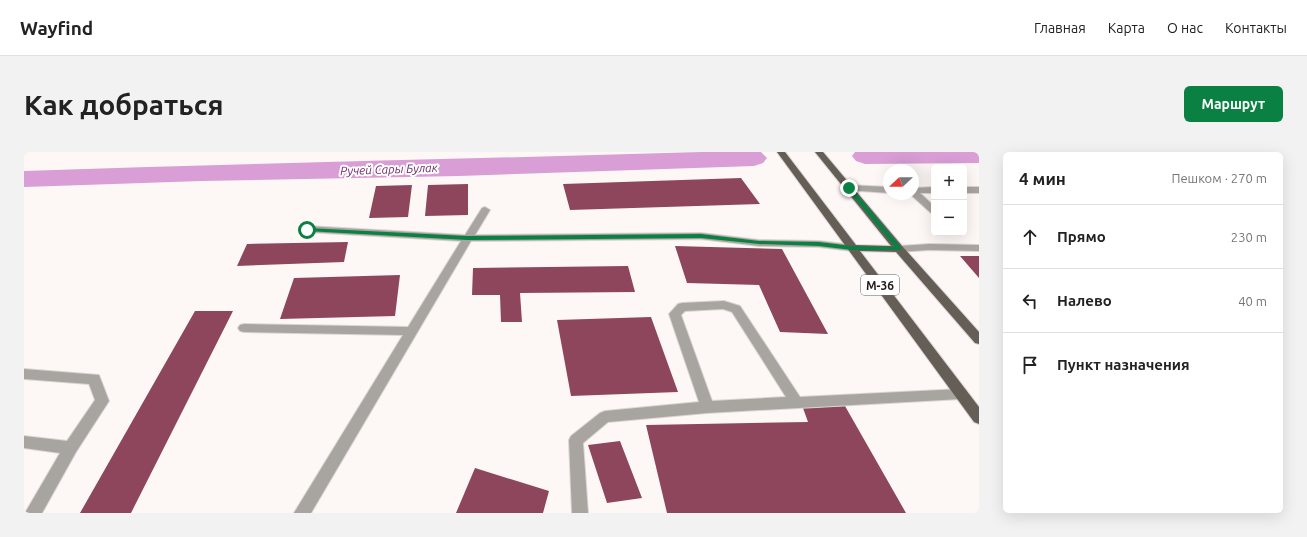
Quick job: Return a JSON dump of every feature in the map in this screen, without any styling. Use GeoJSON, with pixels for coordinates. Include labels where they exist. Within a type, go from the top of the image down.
{"type":"FeatureCollection","features":[{"type":"Feature","properties":{"kind":"main road","name":"M-36"},"geometry":{"type":"LineString","coordinates":[[781,152],[979,418]]}},
{"type":"Feature","properties":{"kind":"main road","name":"M-36"},"geometry":{"type":"LineString","coordinates":[[819,152],[979,340]]}},
{"type":"Feature","properties":{"kind":"main road"},"geometry":{"type":"LineString","coordinates":[[852,248],[900,249]]}},
{"type":"Feature","properties":{"kind":"lane"},"geometry":{"type":"LineString","coordinates":[[849,188],[883,190]]}},
{"type":"Feature","properties":{"kind":"lane"},"geometry":{"type":"LineString","coordinates":[[919,191],[931,190]]}},
{"type":"Feature","properties":{"kind":"lane"},"geometry":{"type":"LineString","coordinates":[[967,190],[979,190]]}},
{"type":"Feature","properties":{"kind":"lane"},"geometry":{"type":"LineString","coordinates":[[919,197],[931,208]]}},
{"type":"Feature","properties":{"kind":"lane"},"geometry":{"type":"LineString","coordinates":[[302,513],[485,210]]}},
{"type":"Feature","properties":{"kind":"lane"},"geometry":{"type":"LineString","coordinates":[[307,230],[467,238],[701,236],[759,243],[819,244],[852,248]]}},
{"type":"Feature","properties":{"kind":"lane"},"geometry":{"type":"LineString","coordinates":[[900,249],[929,247],[979,248]]}},
{"type":"Feature","properties":{"kind":"lane"},"geometry":{"type":"LineString","coordinates":[[707,407],[675,314],[682,307],[724,304],[736,309],[797,403]]}},
{"type":"Feature","properties":{"kind":"lane"},"geometry":{"type":"LineString","coordinates":[[244,328],[411,331]]}},
{"type":"Feature","properties":{"kind":"lane"},"geometry":{"type":"LineString","coordinates":[[24,374],[94,379],[102,401],[71,448],[33,513]]}},
{"type":"Feature","properties":{"kind":"lane"},"geometry":{"type":"LineString","coordinates":[[580,513],[576,440],[605,416],[707,407],[961,394]]}},
{"type":"Feature","properties":{"kind":"lane"},"geometry":{"type":"LineString","coordinates":[[24,442],[71,448]]}},
{"type":"Feature","properties":{"kind":"building"},"geometry":{"type":"Polygon","coordinates":[[[741,178],[760,204],[570,210],[563,184],[741,178]]]}},
{"type":"Feature","properties":{"kind":"building"},"geometry":{"type":"Polygon","coordinates":[[[468,184],[468,215],[425,216],[428,185],[468,184]]]}},
{"type":"Feature","properties":{"kind":"building"},"geometry":{"type":"Polygon","coordinates":[[[412,185],[408,217],[369,218],[376,186],[412,185]]]}},
{"type":"Feature","properties":{"kind":"building"},"geometry":{"type":"Polygon","coordinates":[[[348,242],[344,262],[237,266],[247,244],[348,242]]]}},
{"type":"Feature","properties":{"kind":"building"},"geometry":{"type":"Polygon","coordinates":[[[675,246],[782,249],[828,334],[780,332],[759,285],[687,283],[675,246]]]}},
{"type":"Feature","properties":{"kind":"building"},"geometry":{"type":"Polygon","coordinates":[[[960,256],[979,256],[979,278],[960,256]]]}},
{"type":"Feature","properties":{"kind":"building"},"geometry":{"type":"Polygon","coordinates":[[[628,266],[635,292],[520,293],[522,322],[501,322],[500,295],[472,295],[473,268],[628,266]]]}},
{"type":"Feature","properties":{"kind":"building"},"geometry":{"type":"Polygon","coordinates":[[[400,275],[395,316],[280,319],[294,278],[400,275]]]}},
{"type":"Feature","properties":{"kind":"building"},"geometry":{"type":"Polygon","coordinates":[[[195,311],[233,311],[131,513],[80,513],[195,311]]]}},
{"type":"Feature","properties":{"kind":"building"},"geometry":{"type":"Polygon","coordinates":[[[651,317],[678,392],[571,396],[557,320],[651,317]]]}},
{"type":"Feature","properties":{"kind":"building"},"geometry":{"type":"Polygon","coordinates":[[[845,406],[906,513],[667,513],[646,425],[808,422],[803,408],[845,406]]]}},
{"type":"Feature","properties":{"kind":"building"},"geometry":{"type":"Polygon","coordinates":[[[620,441],[642,498],[607,503],[588,445],[620,441]]]}},
{"type":"Feature","properties":{"kind":"building"},"geometry":{"type":"Polygon","coordinates":[[[475,468],[549,491],[543,513],[456,513],[475,468]]]}},
{"type":"Feature","properties":{"kind":"waterway"},"geometry":{"type":"LineString","coordinates":[[865,156],[979,155]]}},
{"type":"Feature","properties":{"kind":"waterway","name":"Ручей Сары Булак"},"geometry":{"type":"LineString","coordinates":[[24,179],[202,173],[459,168],[754,158]]}},
{"type":"Feature","properties":{"kind":"route"},"geometry":{"type":"LineString","coordinates":[[307,230],[467,238],[701,236],[759,243],[819,244],[852,248],[900,249],[849,188]]}}]}
